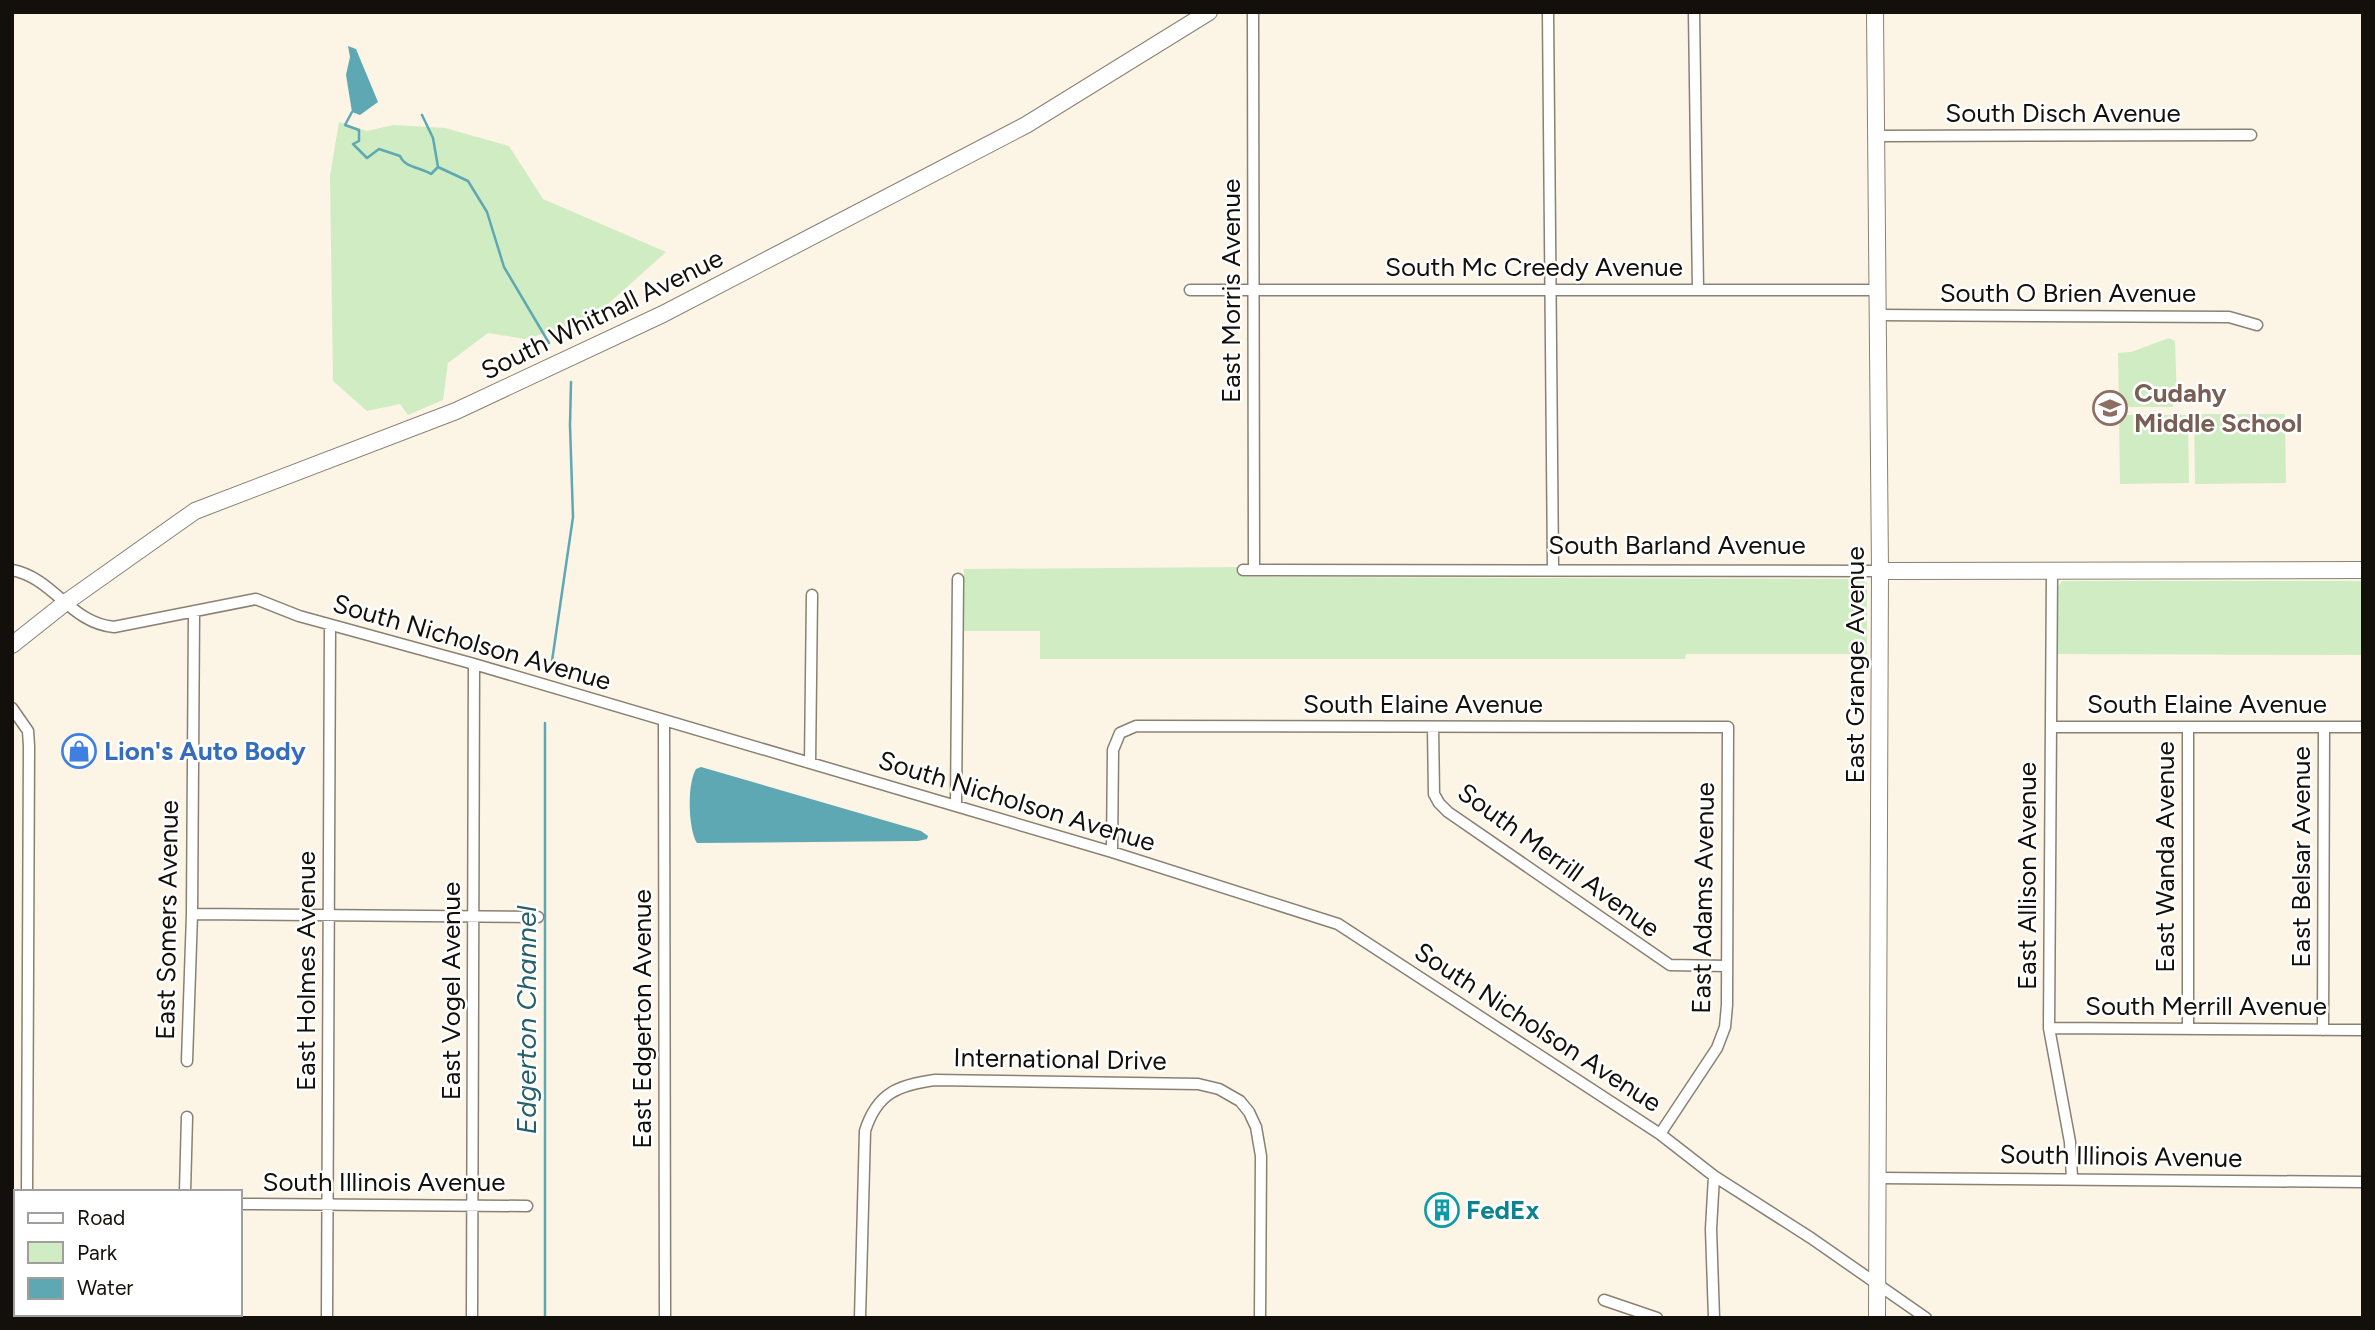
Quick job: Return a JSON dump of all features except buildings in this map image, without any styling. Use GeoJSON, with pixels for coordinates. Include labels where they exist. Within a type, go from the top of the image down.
{"type":"FeatureCollection","features":[{"type":"Feature","properties":{"kind":"street","name":"South Whitnall Avenue"},"geometry":{"type":"LineString","coordinates":[[12,645],[65,603],[195,511],[456,411],[663,314],[1026,125],[1209,12]]}},
{"type":"Feature","properties":{"kind":"street","name":"East Morris Avenue"},"geometry":{"type":"LineString","coordinates":[[1249,570],[1254,290],[1253,12]]}},
{"type":"Feature","properties":{"kind":"street"},"geometry":{"type":"LineString","coordinates":[[1548,12],[1553,569]]}},
{"type":"Feature","properties":{"kind":"street"},"geometry":{"type":"LineString","coordinates":[[1693,12],[1698,290]]}},
{"type":"Feature","properties":{"kind":"street","name":"East Grange Avenue"},"geometry":{"type":"LineString","coordinates":[[1875,12],[1880,571],[1877,1318]]}},
{"type":"Feature","properties":{"kind":"street","name":"South Disch Avenue"},"geometry":{"type":"LineString","coordinates":[[1876,136],[2251,135]]}},
{"type":"Feature","properties":{"kind":"street","name":"South Mc Creedy Avenue"},"geometry":{"type":"LineString","coordinates":[[1190,290],[1878,290]]}},
{"type":"Feature","properties":{"kind":"street","name":"South O Brien Avenue"},"geometry":{"type":"LineString","coordinates":[[1878,316],[2229,317],[2257,325]]}},
{"type":"Feature","properties":{"kind":"street","name":"South Nicholson Avenue"},"geometry":{"type":"LineString","coordinates":[[12,570],[34,578],[89,622],[114,627],[257,598],[299,616],[474,664],[1112,852],[1338,924],[1660,1134],[1714,1176],[1877,1282],[1926,1318]]}},
{"type":"Feature","properties":{"kind":"street","name":"South Barland Avenue"},"geometry":{"type":"LineString","coordinates":[[1249,570],[2363,570]]}},
{"type":"Feature","properties":{"kind":"street","name":"East Allison Avenue"},"geometry":{"type":"LineString","coordinates":[[2052,571],[2049,1028],[2070,1142],[2072,1178]]}},
{"type":"Feature","properties":{"kind":"street"},"geometry":{"type":"LineString","coordinates":[[956,806],[958,579]]}},
{"type":"Feature","properties":{"kind":"street"},"geometry":{"type":"LineString","coordinates":[[810,763],[812,595]]}},
{"type":"Feature","properties":{"kind":"street","name":"East Somers Avenue"},"geometry":{"type":"LineString","coordinates":[[187,1061],[192,914],[194,612]]}},
{"type":"Feature","properties":{"kind":"street","name":"East Holmes Avenue"},"geometry":{"type":"LineString","coordinates":[[327,1318],[330,625]]}},
{"type":"Feature","properties":{"kind":"street","name":"East Vogel Avenue"},"geometry":{"type":"LineString","coordinates":[[472,1318],[474,664]]}},
{"type":"Feature","properties":{"kind":"street"},"geometry":{"type":"LineString","coordinates":[[12,708],[28,731],[29,746],[27,1190]]}},
{"type":"Feature","properties":{"kind":"street","name":"East Edgerton Avenue"},"geometry":{"type":"LineString","coordinates":[[664,721],[665,1318]]}},
{"type":"Feature","properties":{"kind":"street","name":"South Elaine Avenue"},"geometry":{"type":"LineString","coordinates":[[1112,852],[1112,750],[1120,733],[1136,726],[1728,727]]}},
{"type":"Feature","properties":{"kind":"street","name":"South Merrill Avenue"},"geometry":{"type":"LineString","coordinates":[[1433,727],[1434,794],[1448,812],[1670,965],[1727,966]]}},
{"type":"Feature","properties":{"kind":"street","name":"East Adams Avenue"},"geometry":{"type":"LineString","coordinates":[[1660,1134],[1717,1048],[1724,1027],[1727,966],[1728,727]]}},
{"type":"Feature","properties":{"kind":"street","name":"South Elaine Avenue"},"geometry":{"type":"LineString","coordinates":[[2051,727],[2363,727]]}},
{"type":"Feature","properties":{"kind":"street","name":"East Wanda Avenue"},"geometry":{"type":"LineString","coordinates":[[2188,727],[2188,1028]]}},
{"type":"Feature","properties":{"kind":"street","name":"East Belsar Avenue"},"geometry":{"type":"LineString","coordinates":[[2323,1030],[2324,727]]}},
{"type":"Feature","properties":{"kind":"street"},"geometry":{"type":"LineString","coordinates":[[192,914],[538,917]]}},
{"type":"Feature","properties":{"kind":"street","name":"South Merrill Avenue"},"geometry":{"type":"LineString","coordinates":[[2049,1028],[2363,1030]]}},
{"type":"Feature","properties":{"kind":"street","name":"International Drive"},"geometry":{"type":"LineString","coordinates":[[860,1318],[865,1130],[877,1103],[887,1095],[897,1088],[915,1082],[935,1080],[1198,1084],[1219,1089],[1240,1101],[1254,1119],[1261,1156],[1260,1318]]}},
{"type":"Feature","properties":{"kind":"street"},"geometry":{"type":"LineString","coordinates":[[185,1190],[187,1117]]}},
{"type":"Feature","properties":{"kind":"street"},"geometry":{"type":"LineString","coordinates":[[1714,1176],[1711,1230],[1714,1318]]}},
{"type":"Feature","properties":{"kind":"street","name":"South Illinois Avenue"},"geometry":{"type":"LineString","coordinates":[[1878,1178],[2363,1182]]}},
{"type":"Feature","properties":{"kind":"street","name":"South Illinois Avenue"},"geometry":{"type":"LineString","coordinates":[[242,1204],[527,1206]]}},
{"type":"Feature","properties":{"kind":"street"},"geometry":{"type":"LineString","coordinates":[[1604,1300],[1657,1318]]}},
{"type":"Feature","properties":{"kind":"green space"},"geometry":{"type":"Polygon","coordinates":[[[339,122],[367,131],[393,125],[445,128],[509,146],[543,199],[666,252],[590,320],[525,339],[488,333],[448,363],[443,400],[408,415],[400,404],[367,411],[333,381],[330,176],[339,122]]]}},
{"type":"Feature","properties":{"kind":"green space"},"geometry":{"type":"Polygon","coordinates":[[[2169,338],[2175,341],[2177,401],[2173,402],[2173,407],[2119,407],[2118,353],[2131,352],[2169,338]]]}},
{"type":"Feature","properties":{"kind":"green space"},"geometry":{"type":"Polygon","coordinates":[[[2194,414],[2285,414],[2286,483],[2195,484],[2194,414]]]}},
{"type":"Feature","properties":{"kind":"green space"},"geometry":{"type":"Polygon","coordinates":[[[2119,415],[2188,415],[2189,483],[2120,484],[2119,415]]]}},
{"type":"Feature","properties":{"kind":"green space"},"geometry":{"type":"Polygon","coordinates":[[[1243,567],[1244,577],[1860,579],[1867,583],[1867,654],[1686,654],[1685,659],[1040,659],[1040,631],[963,631],[964,569],[1243,567]]]}},
{"type":"Feature","properties":{"kind":"green space"},"geometry":{"type":"Polygon","coordinates":[[[2062,581],[2363,581],[2363,655],[2057,654],[2057,588],[2062,581]]]}},
{"type":"Feature","properties":{"kind":"water"},"geometry":{"type":"Polygon","coordinates":[[[348,46],[356,49],[378,102],[360,115],[352,112],[346,75],[350,57],[348,46]]]}},
{"type":"Feature","properties":{"kind":"water"},"geometry":{"type":"Polygon","coordinates":[[[701,767],[921,831],[928,836],[927,839],[918,841],[697,843],[690,817],[690,795],[693,776],[696,769],[701,767]]]}},
{"type":"Feature","properties":{"kind":"waterway","name":"Edgerton Channel"},"geometry":{"type":"LineString","coordinates":[[352,112],[345,125],[359,130],[359,141],[353,144],[367,158],[379,149],[400,156],[409,165],[431,174],[438,167]]}},
{"type":"Feature","properties":{"kind":"waterway"},"geometry":{"type":"LineString","coordinates":[[422,115],[433,138],[438,167]]}},
{"type":"Feature","properties":{"kind":"waterway","name":"Edgerton Channel"},"geometry":{"type":"LineString","coordinates":[[438,167],[468,181],[487,212],[504,267],[549,343]]}},
{"type":"Feature","properties":{"kind":"waterway","name":"Edgerton Channel"},"geometry":{"type":"LineString","coordinates":[[552,661],[573,517],[571,382]]}},
{"type":"Feature","properties":{"kind":"waterway","name":"Edgerton Channel"},"geometry":{"type":"LineString","coordinates":[[545,723],[545,1318]]}},
{"type":"Feature","properties":{"kind":"place","name":"Cudahy Middle School"},"geometry":{"type":"Point","coordinates":[2110,408]}},
{"type":"Feature","properties":{"kind":"place","name":"Lion's Auto Body"},"geometry":{"type":"Point","coordinates":[79,751]}},
{"type":"Feature","properties":{"kind":"place","name":"FedEx"},"geometry":{"type":"Point","coordinates":[1442,1210]}}]}
